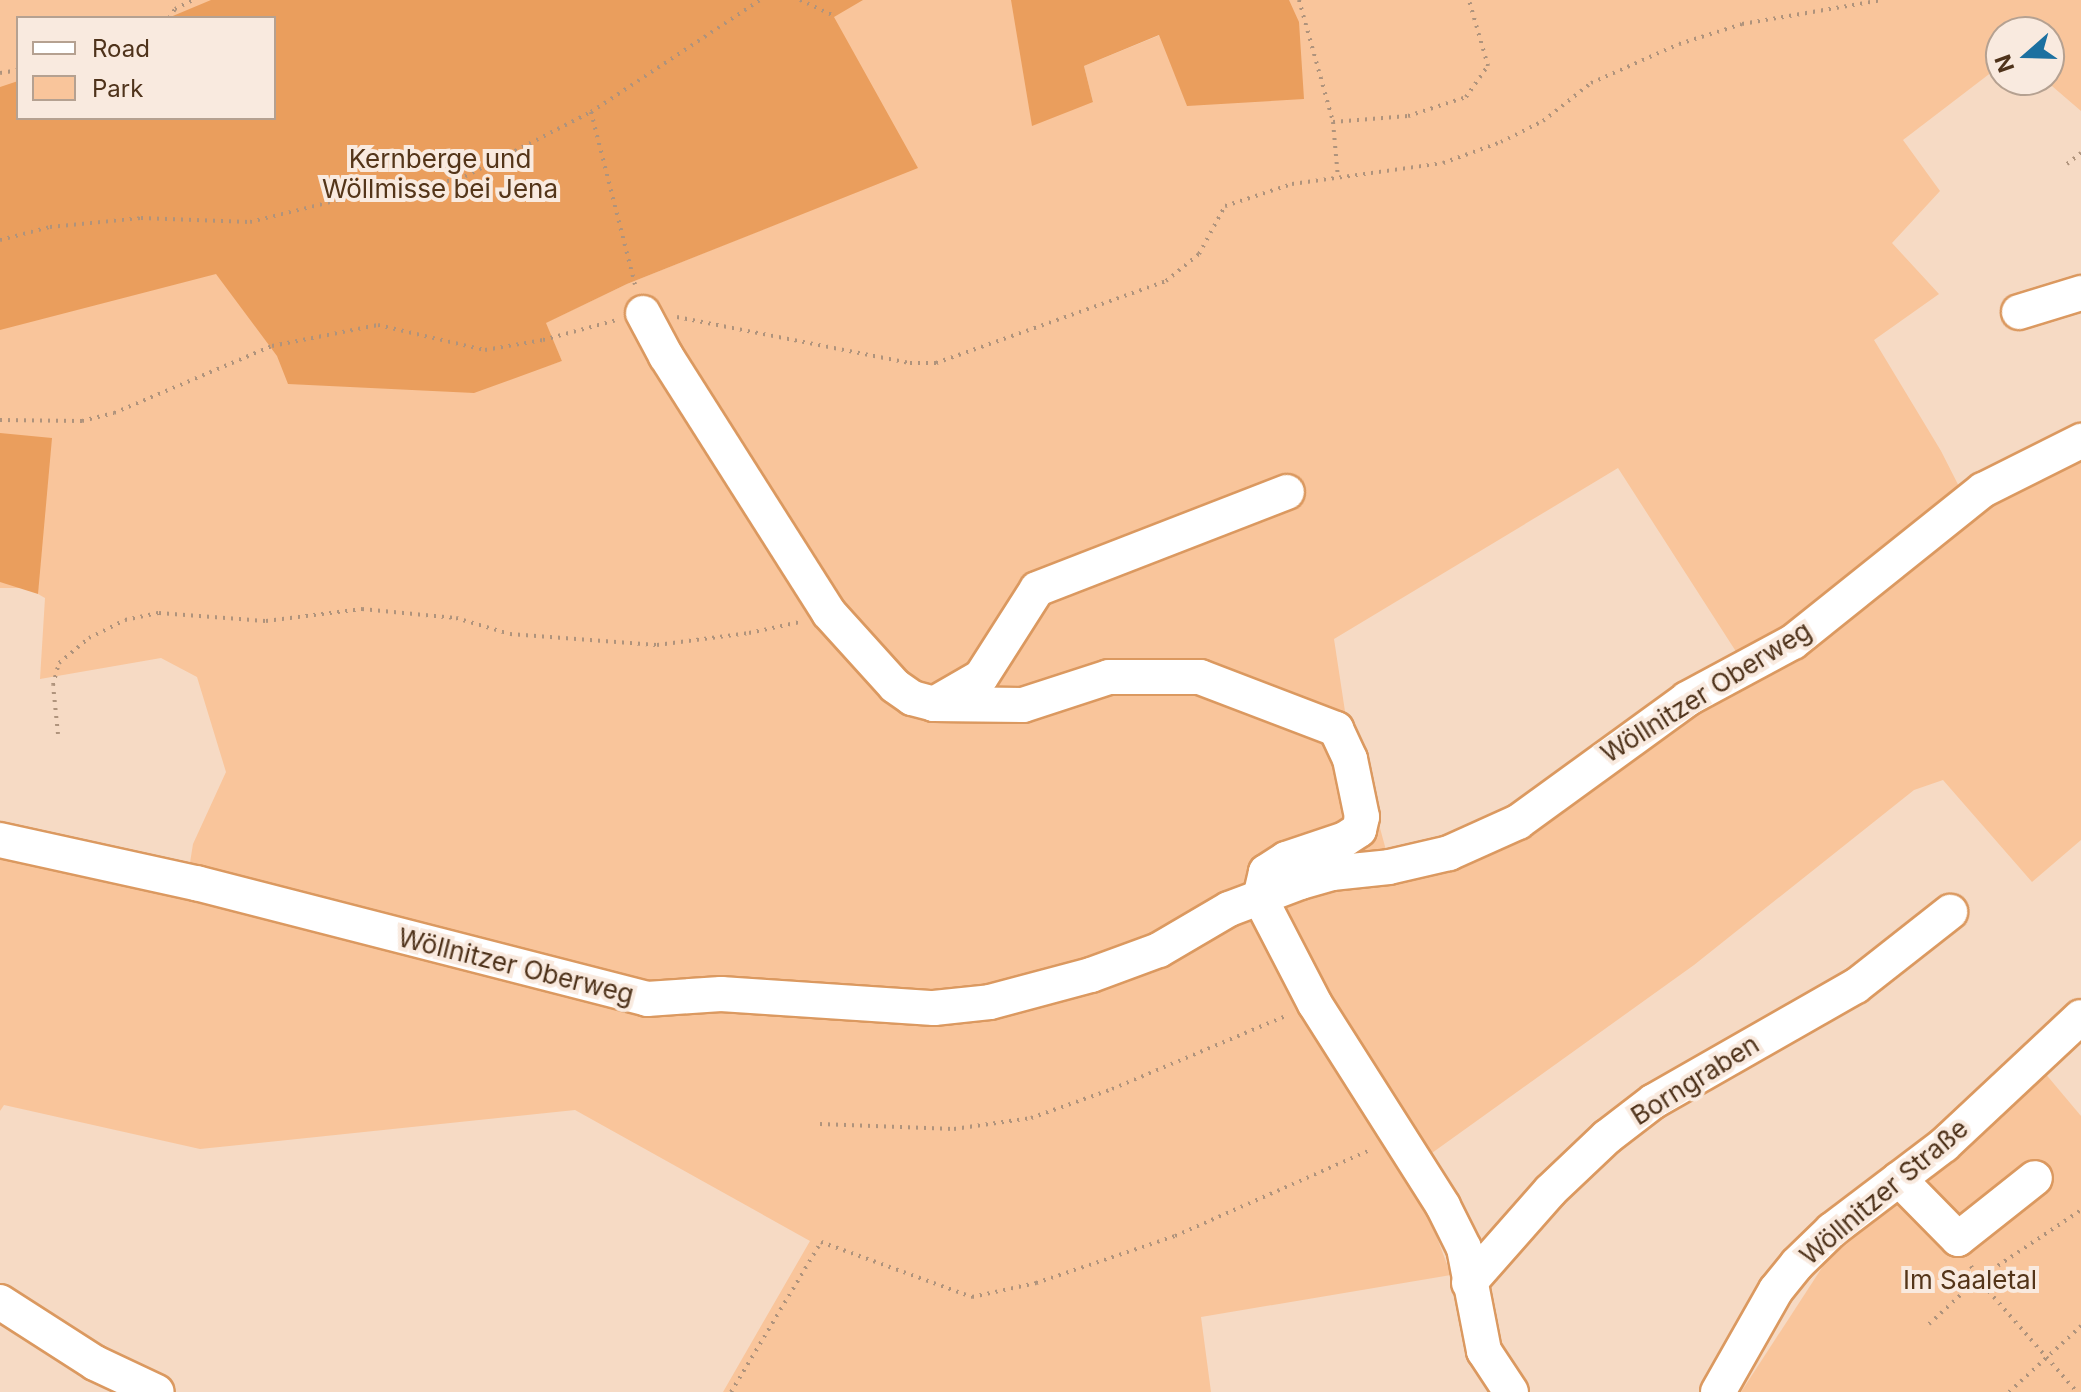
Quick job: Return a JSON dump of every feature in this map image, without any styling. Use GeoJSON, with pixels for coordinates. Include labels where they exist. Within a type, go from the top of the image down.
{"type":"FeatureCollection","features":[{"type":"Feature","properties":{"kind":"street"},"geometry":{"type":"LineString","coordinates":[[2019,312],[2081,293]]}},
{"type":"Feature","properties":{"kind":"street"},"geometry":{"type":"LineString","coordinates":[[643,313],[666,356],[829,613],[895,686],[912,698],[934,704],[1023,705],[1109,677],[1200,677],[1336,729],[1350,759],[1362,817],[1359,830],[1286,859],[1266,872],[1260,898],[1315,1004],[1399,1134],[1464,1248],[1484,1351],[1511,1392]]}},
{"type":"Feature","properties":{"kind":"street","name":"Wöllnitzer Oberweg"},"geometry":{"type":"LineString","coordinates":[[0,840],[196,883],[647,999],[721,994],[934,1008],[990,1002],[1091,975],[1159,950],[1229,909],[1332,873],[1389,867],[1449,853],[1518,822],[1687,699],[1793,642],[1983,490],[2081,441]]}},
{"type":"Feature","properties":{"kind":"street"},"geometry":{"type":"LineString","coordinates":[[934,704],[981,677],[1037,589],[1287,492]]}},
{"type":"Feature","properties":{"kind":"street","name":"Borngraben"},"geometry":{"type":"LineString","coordinates":[[1469,1283],[1550,1191],[1607,1137],[1654,1101],[1856,986],[1950,912]]}},
{"type":"Feature","properties":{"kind":"street","name":"Wöllnitzer Straße"},"geometry":{"type":"LineString","coordinates":[[1718,1392],[1776,1290],[1797,1264],[1832,1230],[1944,1145],[2081,1017]]}},
{"type":"Feature","properties":{"kind":"street"},"geometry":{"type":"LineString","coordinates":[[1899,1179],[1958,1239],[2035,1178]]}},
{"type":"Feature","properties":{"kind":"street"},"geometry":{"type":"LineString","coordinates":[[0,1302],[95,1363],[144,1389]]}},
{"type":"Feature","properties":{"kind":"path"},"geometry":{"type":"LineString","coordinates":[[170,16],[175,9],[193,0]]}},
{"type":"Feature","properties":{"kind":"path"},"geometry":{"type":"LineString","coordinates":[[0,240],[50,227],[141,218],[250,222],[391,187],[458,180],[591,112],[760,0]]}},
{"type":"Feature","properties":{"kind":"path"},"geometry":{"type":"LineString","coordinates":[[800,0],[834,16]]}},
{"type":"Feature","properties":{"kind":"path"},"geometry":{"type":"LineString","coordinates":[[1299,0],[1333,122],[1338,178]]}},
{"type":"Feature","properties":{"kind":"path"},"geometry":{"type":"LineString","coordinates":[[1333,122],[1408,116],[1466,97],[1488,66],[1469,0]]}},
{"type":"Feature","properties":{"kind":"path"},"geometry":{"type":"LineString","coordinates":[[0,420],[82,421],[114,413],[272,346],[378,325],[485,350],[543,340],[643,313],[910,363],[936,363],[1166,281],[1199,254],[1225,206],[1292,184],[1443,163],[1501,142],[1543,121],[1591,83],[1679,44],[1742,24],[1882,0]]}},
{"type":"Feature","properties":{"kind":"path"},"geometry":{"type":"LineString","coordinates":[[591,112],[643,313]]}},
{"type":"Feature","properties":{"kind":"path"},"geometry":{"type":"LineString","coordinates":[[2067,164],[2081,153]]}},
{"type":"Feature","properties":{"kind":"path"},"geometry":{"type":"LineString","coordinates":[[58,734],[53,685],[59,663],[89,638],[125,620],[159,613],[266,621],[362,609],[456,618],[523,636],[657,645],[749,633],[829,613]]}},
{"type":"Feature","properties":{"kind":"path"},"geometry":{"type":"LineString","coordinates":[[820,1124],[954,1129],[1031,1118],[1112,1089],[1315,1004]]}},
{"type":"Feature","properties":{"kind":"path"},"geometry":{"type":"LineString","coordinates":[[743,1392],[733,1390],[821,1242],[972,1297],[1036,1283],[1175,1236],[1335,1167],[1399,1134]]}},
{"type":"Feature","properties":{"kind":"path"},"geometry":{"type":"LineString","coordinates":[[1929,1324],[1978,1279],[2081,1210]]}},
{"type":"Feature","properties":{"kind":"path"},"geometry":{"type":"LineString","coordinates":[[1958,1239],[1978,1279],[2077,1392]]}},
{"type":"Feature","properties":{"kind":"path"},"geometry":{"type":"LineString","coordinates":[[2009,1392],[2081,1326]]}},
{"type":"Feature","properties":{"kind":"green space","name":"Kernberge und Wöllmisse bei Jena"},"geometry":{"type":"Polygon","coordinates":[[[0,0],[2081,0],[2081,111],[2064,96],[2065,16],[1985,16],[1985,77],[1903,140],[1940,191],[1892,243],[1939,294],[1874,340],[1941,451],[1971,510],[2081,454],[2081,840],[2032,882],[1943,780],[1914,790],[1694,965],[1411,1168],[1451,1275],[1201,1317],[1211,1392],[723,1392],[810,1241],[575,1110],[200,1149],[4,1105],[0,1111],[0,835],[188,875],[193,844],[226,772],[197,677],[161,658],[40,679],[45,598],[38,594],[38,588],[0,588],[0,0]],[[1165,22],[1033,71],[1093,102],[1084,66],[1160,35],[1187,105],[1165,22]],[[918,167],[530,321],[547,366],[562,361],[545,323],[627,284],[918,167]],[[1618,468],[1334,639],[1348,731],[1360,755],[1392,872],[1596,769],[1753,678],[1618,468]]]}},
{"type":"Feature","properties":{"kind":"green space","name":"Kernberge und Wöllmisse bei Jena"},"geometry":{"type":"Polygon","coordinates":[[[211,0],[863,0],[834,17],[918,168],[627,284],[546,323],[562,361],[474,393],[288,384],[277,356],[216,274],[0,330],[0,87],[16,82],[16,120],[276,120],[276,16],[173,16],[211,0]]]}},
{"type":"Feature","properties":{"kind":"green space"},"geometry":{"type":"Polygon","coordinates":[[[1011,0],[1289,0],[1299,22],[1304,99],[1187,106],[1159,35],[1084,66],[1093,102],[1032,126],[1011,0]]]}},
{"type":"Feature","properties":{"kind":"green space"},"geometry":{"type":"Polygon","coordinates":[[[0,433],[52,438],[38,594],[0,582],[0,433]]]}},
{"type":"Feature","properties":{"kind":"green space","name":"Im Saaletal"},"geometry":{"type":"Polygon","coordinates":[[[2044,1072],[2081,1116],[2081,1392],[1741,1392],[1838,1243],[2044,1072]]]}}]}
